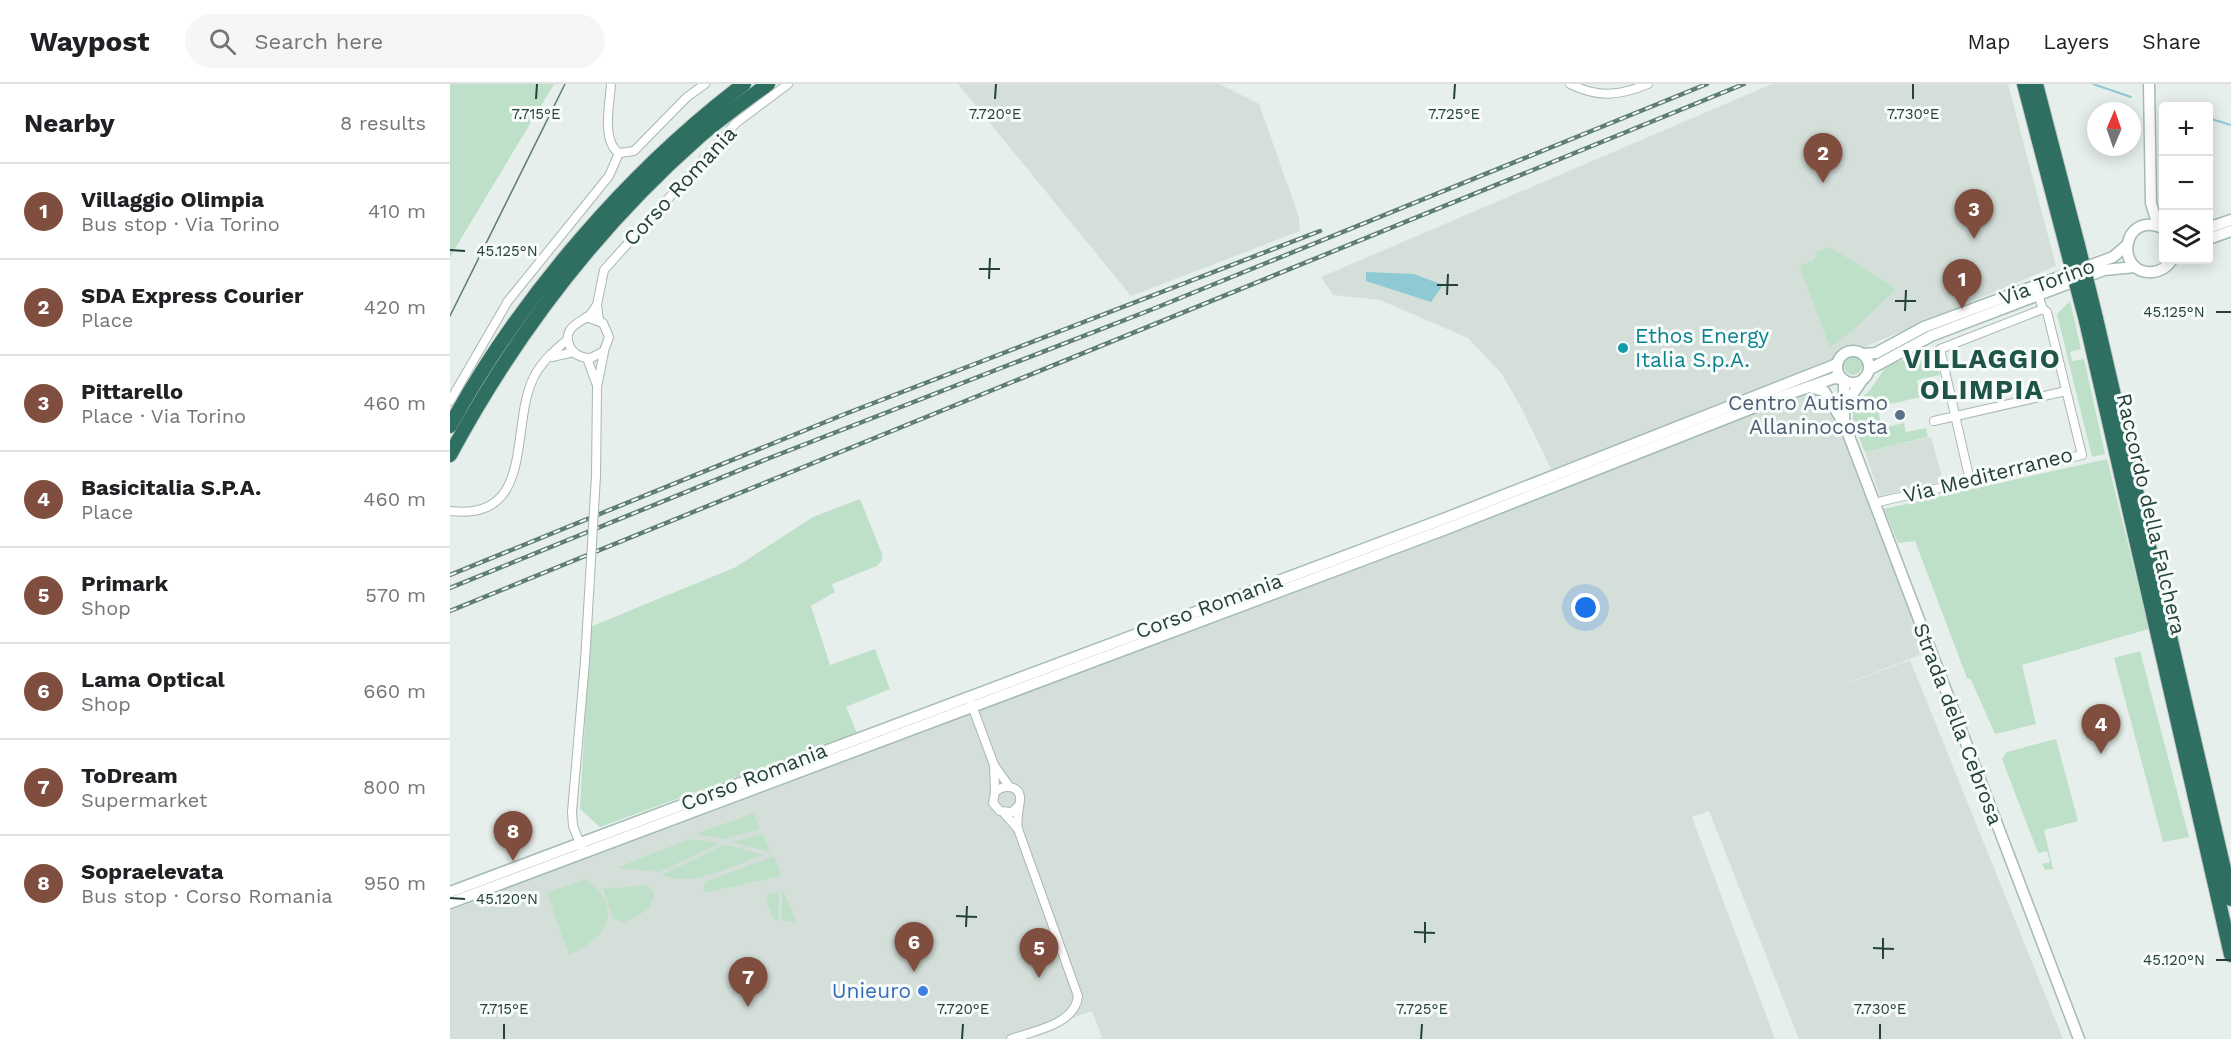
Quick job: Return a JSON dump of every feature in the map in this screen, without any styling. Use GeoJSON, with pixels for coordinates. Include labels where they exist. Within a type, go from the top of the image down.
{"type":"FeatureCollection","features":[{"type":"Feature","properties":{"kind":"highway"},"geometry":{"type":"LineString","coordinates":[[450,426],[498,348],[557,268],[643,172],[744,84]]}},
{"type":"Feature","properties":{"kind":"highway"},"geometry":{"type":"LineString","coordinates":[[450,455],[510,354],[566,278],[595,244],[655,179],[700,136],[768,84]]}},
{"type":"Feature","properties":{"kind":"highway","name":"Raccordo della Falchera"},"geometry":{"type":"LineString","coordinates":[[2024,84],[2091,320],[2231,899]]}},
{"type":"Feature","properties":{"kind":"highway","name":"Raccordo della Falchera"},"geometry":{"type":"LineString","coordinates":[[2036,84],[2072,247]]}},
{"type":"Feature","properties":{"kind":"highway","name":"Raccordo della Falchera"},"geometry":{"type":"LineString","coordinates":[[2091,320],[2231,955]]}},
{"type":"Feature","properties":{"kind":"main road"},"geometry":{"type":"LineString","coordinates":[[2149,84],[2151,203],[2159,222]]}},
{"type":"Feature","properties":{"kind":"main road"},"geometry":{"type":"LineString","coordinates":[[2151,203],[2142,226],[2159,227]]}},
{"type":"Feature","properties":{"kind":"main road"},"geometry":{"type":"LineString","coordinates":[[2213,226],[2231,220]]}},
{"type":"Feature","properties":{"kind":"main road","name":"Via Torino"},"geometry":{"type":"LineString","coordinates":[[1864,354],[1876,353],[1924,327],[2113,257],[2127,245],[2132,233],[2142,226]]}},
{"type":"Feature","properties":{"kind":"main road"},"geometry":{"type":"LineString","coordinates":[[2213,237],[2231,231]]}},
{"type":"Feature","properties":{"kind":"main road"},"geometry":{"type":"LineString","coordinates":[[2127,245],[2128,257],[2135,267]]}},
{"type":"Feature","properties":{"kind":"main road","name":"Via Torino"},"geometry":{"type":"LineString","coordinates":[[1870,369],[1916,343],[2113,267],[2135,267],[2148,272],[2156,272],[2169,264]]}},
{"type":"Feature","properties":{"kind":"main road"},"geometry":{"type":"LineString","coordinates":[[1843,408],[1861,382],[1870,369],[1864,354],[1856,351],[1846,352],[1837,364],[1843,380],[1850,383],[1861,382]]}},
{"type":"Feature","properties":{"kind":"main road","name":"Corso Romania"},"geometry":{"type":"LineString","coordinates":[[450,903],[584,853],[971,700],[1446,518],[1837,364]]}},
{"type":"Feature","properties":{"kind":"main road","name":"Corso Romania"},"geometry":{"type":"LineString","coordinates":[[450,891],[579,842],[1446,529],[1808,387],[1834,378],[1843,380]]}},
{"type":"Feature","properties":{"kind":"main road","name":"Strada della Cebrosa"},"geometry":{"type":"LineString","coordinates":[[1843,380],[1844,423],[2079,1039]]}},
{"type":"Feature","properties":{"kind":"main road"},"geometry":{"type":"LineString","coordinates":[[1808,387],[1824,391],[1844,423]]}},
{"type":"Feature","properties":{"kind":"street"},"geometry":{"type":"LineString","coordinates":[[611,84],[609,137],[613,149],[619,153],[634,151],[687,97],[705,84]]}},
{"type":"Feature","properties":{"kind":"street","name":"Corso Romania"},"geometry":{"type":"LineString","coordinates":[[599,320],[597,305],[604,270],[736,123],[788,84]]}},
{"type":"Feature","properties":{"kind":"street"},"geometry":{"type":"LineString","coordinates":[[1570,84],[1587,93],[1606,96],[1627,93],[1648,84]]}},
{"type":"Feature","properties":{"kind":"street"},"geometry":{"type":"LineString","coordinates":[[450,401],[508,301],[609,176],[619,153]]}},
{"type":"Feature","properties":{"kind":"street","name":"Via Mediterraneo"},"geometry":{"type":"LineString","coordinates":[[1874,503],[2082,455],[2048,312],[2043,309],[2038,295]]}},
{"type":"Feature","properties":{"kind":"street","name":"Corso Romania"},"geometry":{"type":"LineString","coordinates":[[586,318],[597,305]]}},
{"type":"Feature","properties":{"kind":"street","name":"Via Torino"},"geometry":{"type":"LineString","coordinates":[[1955,416],[1940,349],[2043,309]]}},
{"type":"Feature","properties":{"kind":"street"},"geometry":{"type":"LineString","coordinates":[[450,511],[465,512],[486,507],[506,492],[512,481],[521,444],[528,393],[534,376],[547,358],[568,339],[575,323],[586,318],[599,320],[606,327],[609,337],[597,387],[596,476],[585,661],[572,812],[573,826],[584,853]]}},
{"type":"Feature","properties":{"kind":"street"},"geometry":{"type":"LineString","coordinates":[[568,339],[574,352]]}},
{"type":"Feature","properties":{"kind":"street"},"geometry":{"type":"LineString","coordinates":[[547,358],[574,352],[587,358],[598,356],[604,351]]}},
{"type":"Feature","properties":{"kind":"street"},"geometry":{"type":"LineString","coordinates":[[587,358],[597,387]]}},
{"type":"Feature","properties":{"kind":"street"},"geometry":{"type":"LineString","coordinates":[[1934,422],[2066,391]]}},
{"type":"Feature","properties":{"kind":"street"},"geometry":{"type":"LineString","coordinates":[[1955,416],[1970,480]]}},
{"type":"Feature","properties":{"kind":"street"},"geometry":{"type":"LineString","coordinates":[[971,700],[994,765],[1009,786]]}},
{"type":"Feature","properties":{"kind":"street"},"geometry":{"type":"LineString","coordinates":[[994,765],[993,799],[995,806],[1018,829]]}},
{"type":"Feature","properties":{"kind":"street"},"geometry":{"type":"LineString","coordinates":[[995,792],[1001,787],[1009,786],[1016,789],[1019,796],[1018,829],[1078,996],[1075,1008],[1065,1018],[1011,1039]]}},
{"type":"Feature","properties":{"kind":"street"},"geometry":{"type":"LineString","coordinates":[[1004,813],[1012,812],[1017,807]]}},
{"type":"Feature","properties":{"kind":"shaded area"},"geometry":{"type":"Polygon","coordinates":[[[958,84],[1219,84],[1259,104],[1299,217],[1300,231],[1131,296],[958,84]]]}},
{"type":"Feature","properties":{"kind":"shaded area"},"geometry":{"type":"Polygon","coordinates":[[[1772,84],[2008,84],[2056,266],[1789,379],[1551,469],[1522,409],[1501,373],[1468,338],[1380,300],[1333,295],[1321,277],[1772,84]]]}},
{"type":"Feature","properties":{"kind":"shaded area"},"geometry":{"type":"Polygon","coordinates":[[[1808,387],[1827,394],[1930,651],[1822,693],[1910,660],[2063,1039],[1799,1039],[1709,811],[1692,817],[1775,1039],[1099,1039],[1102,1037],[1092,1011],[1014,1039],[450,1039],[450,903],[1808,387]]]}},
{"type":"Feature","properties":{"kind":"shaded area"},"geometry":{"type":"Polygon","coordinates":[[[1931,437],[1943,481],[1880,496],[1865,452],[1931,437]]]}},
{"type":"Feature","properties":{"kind":"green space"},"geometry":{"type":"Polygon","coordinates":[[[450,84],[554,84],[450,257],[450,84]]]}},
{"type":"Feature","properties":{"kind":"green space"},"geometry":{"type":"Polygon","coordinates":[[[1830,247],[1896,289],[1853,330],[1830,347],[1799,265],[1813,261],[1817,251],[1830,247]]]}},
{"type":"Feature","properties":{"kind":"green space"},"geometry":{"type":"Polygon","coordinates":[[[2070,301],[2081,349],[2070,352],[2072,361],[2084,359],[2105,454],[2092,457],[2057,314],[2070,301]]]}},
{"type":"Feature","properties":{"kind":"green space"},"geometry":{"type":"Polygon","coordinates":[[[1934,350],[1940,375],[1917,380],[1921,397],[1877,407],[1882,428],[1904,423],[1906,432],[1926,428],[1928,437],[1865,452],[1853,422],[1853,405],[1870,390],[1887,365],[1934,350]]]}},
{"type":"Feature","properties":{"kind":"green space"},"geometry":{"type":"Polygon","coordinates":[[[1853,357],[1859,360],[1862,366],[1859,372],[1853,375],[1847,372],[1844,366],[1847,360],[1853,357]]]}},
{"type":"Feature","properties":{"kind":"green space"},"geometry":{"type":"Polygon","coordinates":[[[2107,459],[2149,629],[2022,665],[2036,724],[1995,734],[1971,680],[1967,678],[1915,541],[1898,543],[1884,509],[2107,459]]]}},
{"type":"Feature","properties":{"kind":"green space"},"geometry":{"type":"Polygon","coordinates":[[[860,499],[882,554],[882,560],[877,566],[832,584],[835,592],[811,606],[830,665],[875,649],[890,689],[846,707],[857,733],[600,827],[580,809],[590,627],[736,567],[813,517],[860,499]]]}},
{"type":"Feature","properties":{"kind":"green space"},"geometry":{"type":"Polygon","coordinates":[[[2140,651],[2189,837],[2163,842],[2114,658],[2140,651]]]}},
{"type":"Feature","properties":{"kind":"green space"},"geometry":{"type":"Polygon","coordinates":[[[2056,739],[2078,821],[2044,830],[2053,869],[2045,870],[2042,864],[2050,862],[2047,851],[2038,853],[2002,759],[2007,752],[2056,739]]]}},
{"type":"Feature","properties":{"kind":"green space"},"geometry":{"type":"Polygon","coordinates":[[[754,813],[759,829],[723,839],[695,834],[754,813]]]}},
{"type":"Feature","properties":{"kind":"green space"},"geometry":{"type":"Polygon","coordinates":[[[763,834],[770,852],[732,842],[763,834]]]}},
{"type":"Feature","properties":{"kind":"green space"},"geometry":{"type":"Polygon","coordinates":[[[689,839],[720,843],[659,872],[617,868],[689,839]]]}},
{"type":"Feature","properties":{"kind":"green space"},"geometry":{"type":"Polygon","coordinates":[[[725,844],[764,855],[701,877],[688,879],[662,875],[725,844]]]}},
{"type":"Feature","properties":{"kind":"green space"},"geometry":{"type":"Polygon","coordinates":[[[774,856],[781,876],[703,893],[705,882],[774,856]]]}},
{"type":"Feature","properties":{"kind":"green space"},"geometry":{"type":"Polygon","coordinates":[[[586,879],[599,890],[606,903],[608,913],[606,922],[596,938],[569,955],[547,893],[586,879]]]}},
{"type":"Feature","properties":{"kind":"green space"},"geometry":{"type":"Polygon","coordinates":[[[647,885],[655,893],[649,909],[624,923],[613,918],[603,889],[647,885]]]}},
{"type":"Feature","properties":{"kind":"green space"},"geometry":{"type":"Polygon","coordinates":[[[783,890],[796,921],[795,923],[781,920],[783,890]]]}},
{"type":"Feature","properties":{"kind":"green space"},"geometry":{"type":"Polygon","coordinates":[[[779,892],[778,920],[773,919],[766,900],[768,895],[779,892]]]}},
{"type":"Feature","properties":{"kind":"water"},"geometry":{"type":"Polygon","coordinates":[[[1366,272],[1414,274],[1443,285],[1431,302],[1366,281],[1366,272]]]}},
{"type":"Feature","properties":{"kind":"waterway"},"geometry":{"type":"LineString","coordinates":[[2093,84],[2131,97]]}},
{"type":"Feature","properties":{"kind":"waterway"},"geometry":{"type":"LineString","coordinates":[[2213,120],[2231,125]]}},
{"type":"Feature","properties":{"kind":"tram line"},"geometry":{"type":"LineString","coordinates":[[450,316],[565,84]]}},
{"type":"Feature","properties":{"kind":"railway"},"geometry":{"type":"LineString","coordinates":[[450,588],[767,459],[1153,309],[1707,84]]}},
{"type":"Feature","properties":{"kind":"railway"},"geometry":{"type":"LineString","coordinates":[[450,611],[1744,84]]}},
{"type":"Feature","properties":{"kind":"railway"},"geometry":{"type":"LineString","coordinates":[[450,575],[845,414],[1320,231]]}},
{"type":"Feature","properties":{"kind":"place","name":"SDA Express Courier"},"geometry":{"type":"Point","coordinates":[1823,183]}},
{"type":"Feature","properties":{"kind":"place","name":"Pittarello"},"geometry":{"type":"Point","coordinates":[1974,239]}},
{"type":"Feature","properties":{"kind":"place","name":"Villaggio Olimpia"},"geometry":{"type":"Point","coordinates":[1962,309]}},
{"type":"Feature","properties":{"kind":"place","name":"Ethos Energy Italia S.p.A."},"geometry":{"type":"Point","coordinates":[1623,348]}},
{"type":"Feature","properties":{"kind":"place","name":"Centro Autismo Allaninocosta"},"geometry":{"type":"Point","coordinates":[1900,415]}},
{"type":"Feature","properties":{"kind":"place","name":"Basicitalia S.P.A."},"geometry":{"type":"Point","coordinates":[2101,754]}},
{"type":"Feature","properties":{"kind":"place","name":"Sopraelevata"},"geometry":{"type":"Point","coordinates":[513,861]}},
{"type":"Feature","properties":{"kind":"place","name":"Lama Optical"},"geometry":{"type":"Point","coordinates":[914,972]}},
{"type":"Feature","properties":{"kind":"place","name":"Primark"},"geometry":{"type":"Point","coordinates":[1039,978]}},
{"type":"Feature","properties":{"kind":"place","name":"Unieuro"},"geometry":{"type":"Point","coordinates":[923,991]}},
{"type":"Feature","properties":{"kind":"place","name":"ToDream"},"geometry":{"type":"Point","coordinates":[748,1007]}},
{"type":"Feature","properties":{"kind":"district","name":"VILLAGGIO OLIMPIA"},"geometry":{"type":"Point","coordinates":[1982,374]}}]}
